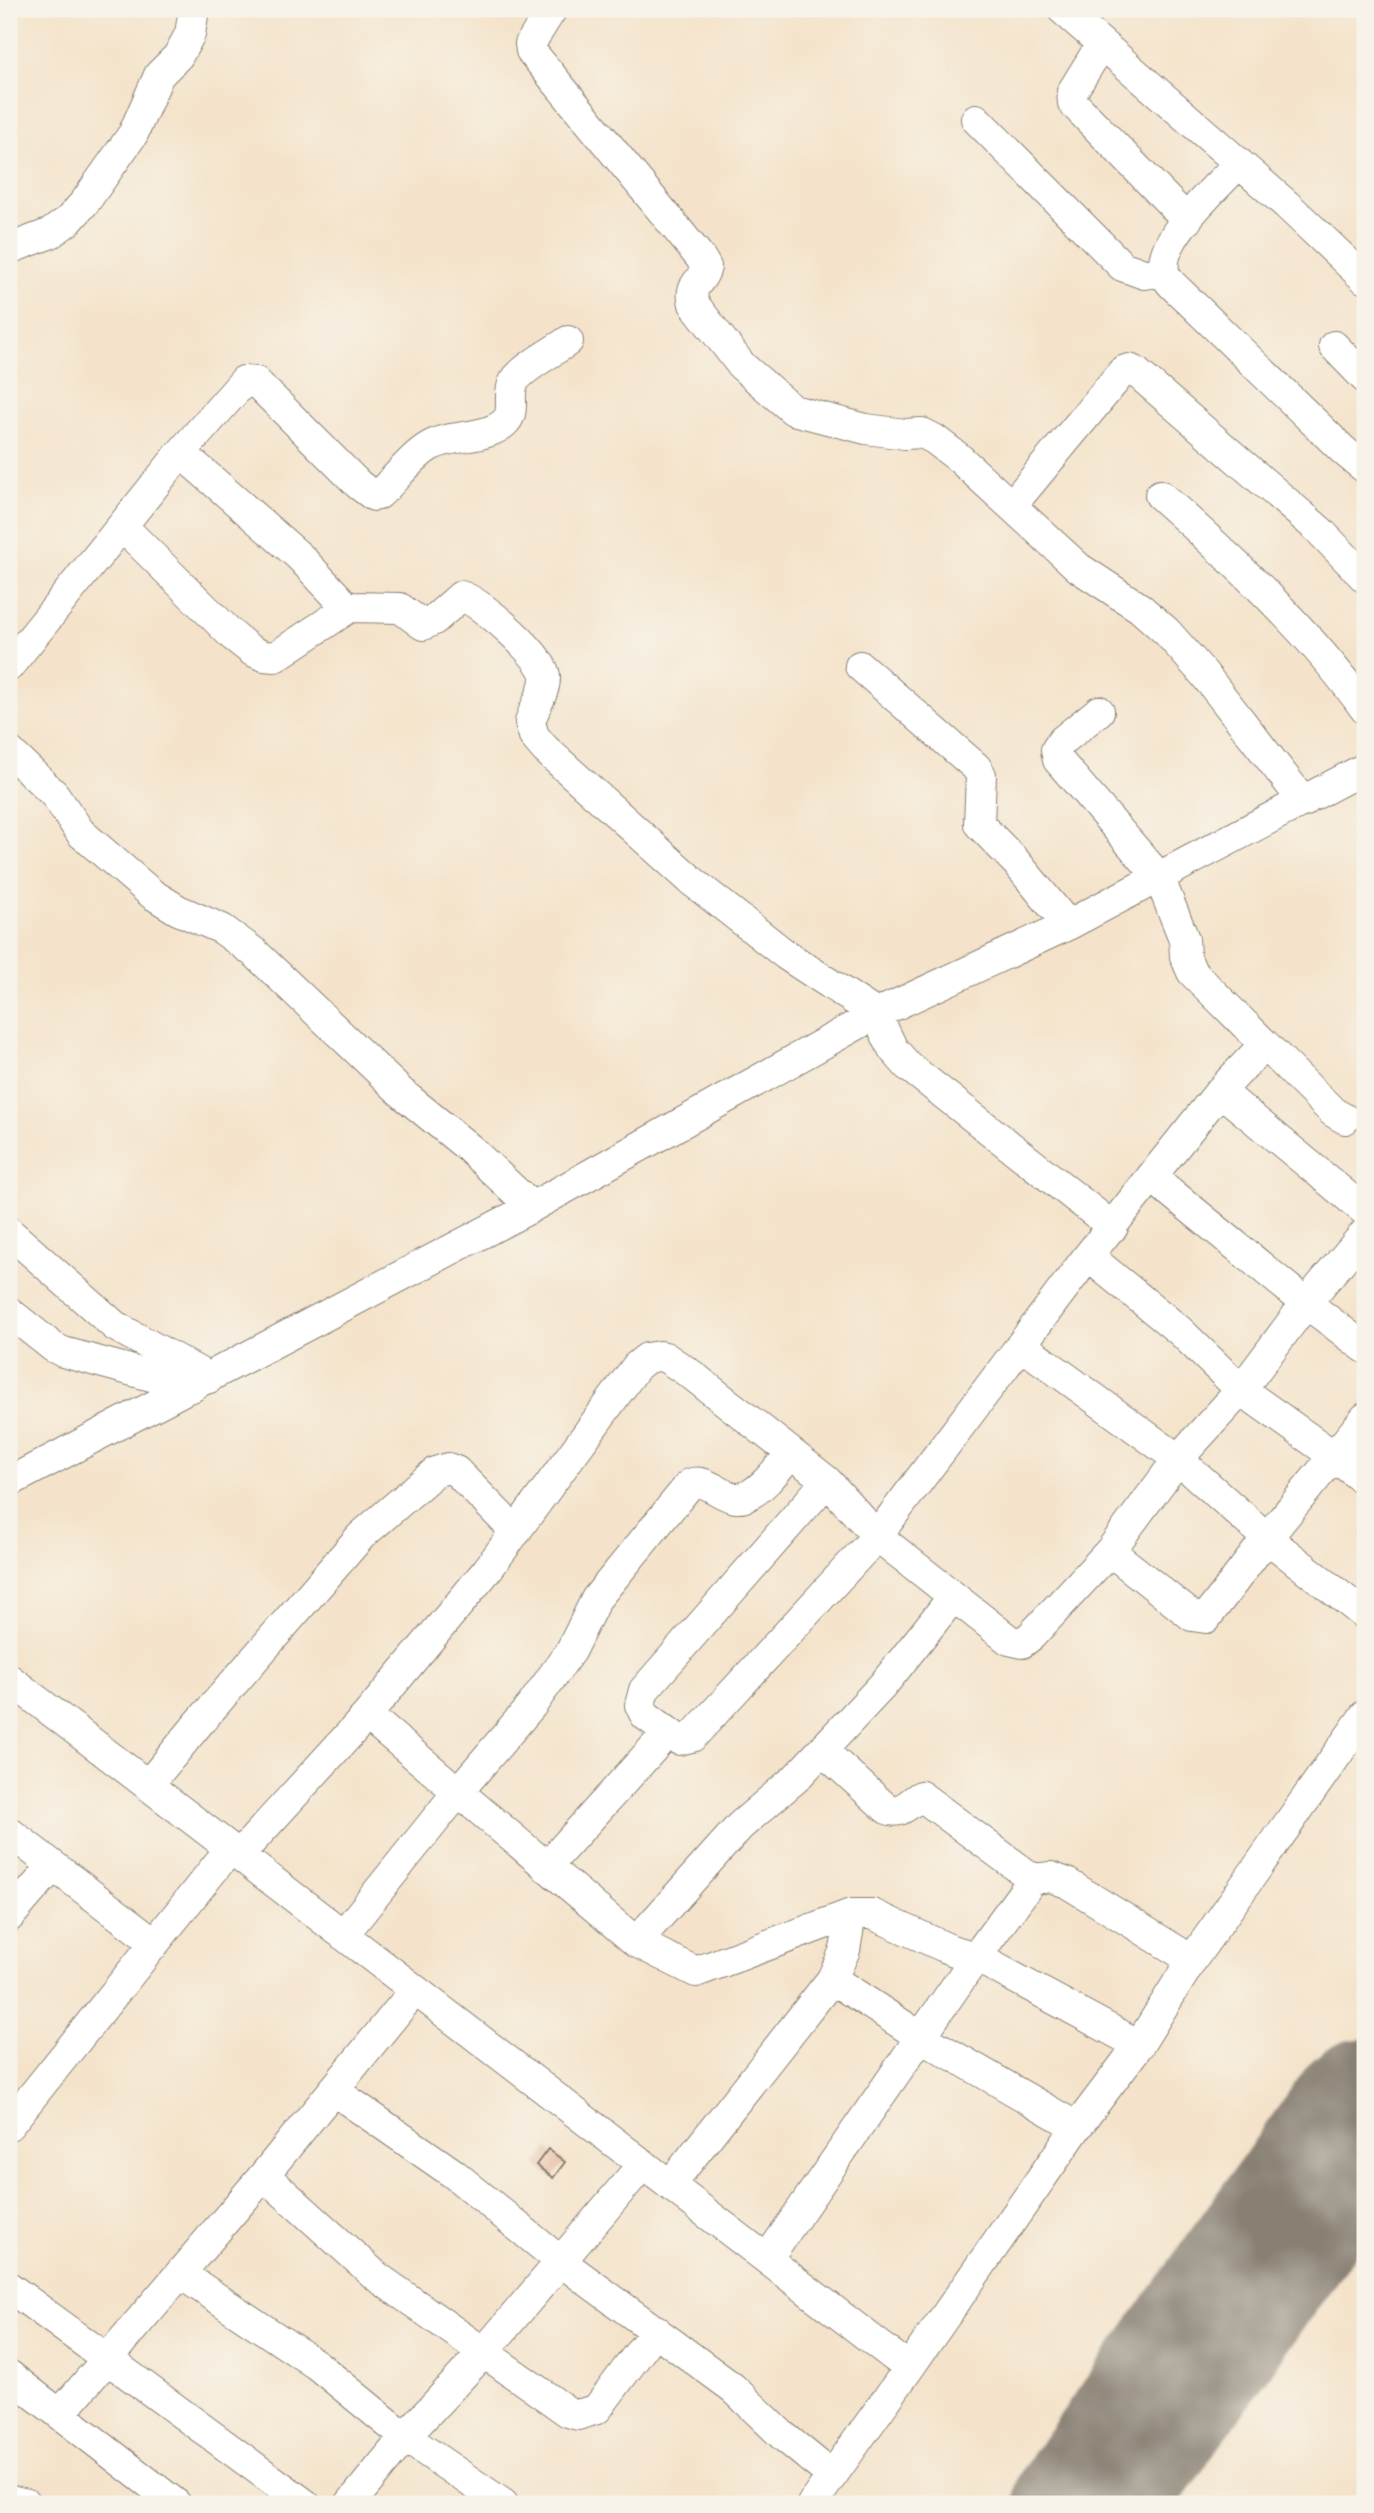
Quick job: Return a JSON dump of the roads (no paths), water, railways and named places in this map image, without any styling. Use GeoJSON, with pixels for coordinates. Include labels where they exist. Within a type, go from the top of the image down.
{"type":"FeatureCollection","features":[{"type":"Feature","properties":{"kind":"street"},"geometry":{"type":"LineString","coordinates":[[9,248],[51,233],[69,220],[85,202],[133,134],[159,75],[178,56],[190,34],[194,9]]}},
{"type":"Feature","properties":{"kind":"street"},"geometry":{"type":"LineString","coordinates":[[552,9],[530,44],[531,51],[700,257],[706,267],[704,274],[693,287],[694,304],[742,366],[793,410],[866,429],[905,434],[922,433],[934,439],[1012,505],[1079,568],[1140,608],[1167,632],[1204,674],[1304,802]]}},
{"type":"Feature","properties":{"kind":"street"},"geometry":{"type":"LineString","coordinates":[[1062,9],[1239,163],[1365,279]]}},
{"type":"Feature","properties":{"kind":"street"},"geometry":{"type":"LineString","coordinates":[[1101,45],[1072,92],[1073,103],[1187,219]]}},
{"type":"Feature","properties":{"kind":"street"},"geometry":{"type":"LineString","coordinates":[[976,119],[1122,266],[1144,274],[1164,271]]}},
{"type":"Feature","properties":{"kind":"street"},"geometry":{"type":"LineString","coordinates":[[1239,163],[1187,219],[1168,246],[1164,271],[1184,296],[1344,451],[1365,468]]}},
{"type":"Feature","properties":{"kind":"street"},"geometry":{"type":"LineString","coordinates":[[9,666],[241,383],[248,380],[256,382],[359,485],[370,494],[378,495],[431,445],[474,436],[505,422],[512,408],[512,384],[519,375],[568,341]]}},
{"type":"Feature","properties":{"kind":"street"},"geometry":{"type":"LineString","coordinates":[[1334,346],[1365,378]]}},
{"type":"Feature","properties":{"kind":"street"},"geometry":{"type":"LineString","coordinates":[[1012,505],[1123,371],[1129,369],[1309,522],[1365,578]]}},
{"type":"Feature","properties":{"kind":"street"},"geometry":{"type":"LineString","coordinates":[[181,453],[281,540],[350,607]]}},
{"type":"Feature","properties":{"kind":"street"},"geometry":{"type":"LineString","coordinates":[[1160,495],[1223,551],[1289,618],[1345,680],[1365,709]]}},
{"type":"Feature","properties":{"kind":"street"},"geometry":{"type":"LineString","coordinates":[[122,526],[233,636],[264,656],[275,657],[284,652],[350,607],[397,608],[423,625],[434,620],[458,597],[470,599],[500,623],[541,663],[545,684],[530,722],[534,736],[545,749],[693,882],[786,955],[876,1014],[893,1049],[908,1066],[1113,1227]]}},
{"type":"Feature","properties":{"kind":"street"},"geometry":{"type":"LineString","coordinates":[[860,666],[976,767],[981,775],[977,816],[979,824],[1016,862],[1068,925]]}},
{"type":"Feature","properties":{"kind":"street"},"geometry":{"type":"LineString","coordinates":[[1098,711],[1062,741],[1056,754],[1074,780],[1159,877],[1184,939],[1185,956],[1192,972],[1333,1112],[1345,1119]]}},
{"type":"Feature","properties":{"kind":"street"},"geometry":{"type":"LineString","coordinates":[[9,751],[54,794],[81,833],[152,894],[178,910],[222,929],[255,953],[403,1094],[469,1148],[532,1207]]}},
{"type":"Feature","properties":{"kind":"street"},"geometry":{"type":"LineString","coordinates":[[9,1482],[532,1207],[876,1014],[1068,925],[1365,768]]}},
{"type":"Feature","properties":{"kind":"street"},"geometry":{"type":"LineString","coordinates":[[827,1481],[644,1690],[640,1705],[642,1710],[679,1740],[692,1737],[877,1536],[1088,1256],[1220,1091],[1264,1045]]}},
{"type":"Feature","properties":{"kind":"street"},"geometry":{"type":"LineString","coordinates":[[1220,1091],[1365,1211]]}},
{"type":"Feature","properties":{"kind":"street"},"geometry":{"type":"LineString","coordinates":[[1153,1178],[1365,1348]]}},
{"type":"Feature","properties":{"kind":"street"},"geometry":{"type":"LineString","coordinates":[[9,1232],[115,1326],[201,1382]]}},
{"type":"Feature","properties":{"kind":"street"},"geometry":{"type":"LineString","coordinates":[[9,2125],[155,1943],[235,1852],[368,1715],[488,1569],[637,1366],[647,1358],[665,1357],[692,1375],[827,1481],[877,1536],[1009,1640],[1022,1643],[1110,1551],[1178,1460],[1241,1390],[1306,1303],[1365,1233]]}},
{"type":"Feature","properties":{"kind":"street"},"geometry":{"type":"LineString","coordinates":[[1088,1256],[1180,1331],[1241,1390],[1334,1455],[1365,1481]]}},
{"type":"Feature","properties":{"kind":"street"},"geometry":{"type":"LineString","coordinates":[[9,1312],[63,1352],[201,1382]]}},
{"type":"Feature","properties":{"kind":"street"},"geometry":{"type":"LineString","coordinates":[[1021,1345],[1178,1460],[1267,1538],[1365,1615]]}},
{"type":"Feature","properties":{"kind":"street"},"geometry":{"type":"LineString","coordinates":[[1110,1551],[1192,1616],[1200,1619],[1210,1614],[1267,1538],[1365,1418]]}},
{"type":"Feature","properties":{"kind":"street"},"geometry":{"type":"LineString","coordinates":[[343,1935],[532,1705],[571,1650],[596,1599],[690,1484],[703,1483],[728,1497],[739,1499],[749,1496],[765,1483],[791,1453]]}},
{"type":"Feature","properties":{"kind":"street"},"geometry":{"type":"LineString","coordinates":[[148,1785],[361,1536],[435,1472],[442,1468],[456,1471],[516,1532]]}},
{"type":"Feature","properties":{"kind":"street"},"geometry":{"type":"LineString","coordinates":[[636,1942],[740,1826],[796,1778],[883,1685],[953,1597]]}},
{"type":"Feature","properties":{"kind":"street"},"geometry":{"type":"LineString","coordinates":[[9,1679],[909,2368]]}},
{"type":"Feature","properties":{"kind":"street"},"geometry":{"type":"LineString","coordinates":[[368,1715],[636,1942],[696,1972],[851,1914],[872,1914],[951,1950],[976,1957],[1139,2045]]}},
{"type":"Feature","properties":{"kind":"street"},"geometry":{"type":"LineString","coordinates":[[811,2504],[1077,2126],[1139,2045],[1192,1960],[1365,1715]]}},
{"type":"Feature","properties":{"kind":"street"},"geometry":{"type":"LineString","coordinates":[[546,1867],[668,1732]]}},
{"type":"Feature","properties":{"kind":"street"},"geometry":{"type":"LineString","coordinates":[[822,1750],[887,1809],[895,1812],[903,1809],[921,1796],[1033,1879],[1051,1877],[1067,1883],[1192,1960]]}},
{"type":"Feature","properties":{"kind":"street"},"geometry":{"type":"LineString","coordinates":[[9,1832],[155,1943]]}},
{"type":"Feature","properties":{"kind":"street"},"geometry":{"type":"LineString","coordinates":[[9,1917],[53,1866]]}},
{"type":"Feature","properties":{"kind":"street"},"geometry":{"type":"LineString","coordinates":[[767,2259],[1033,1879]]}},
{"type":"Feature","properties":{"kind":"street"},"geometry":{"type":"LineString","coordinates":[[670,2185],[832,1979],[845,1950],[851,1914]]}},
{"type":"Feature","properties":{"kind":"street"},"geometry":{"type":"LineString","coordinates":[[832,1979],[921,2037],[1077,2126]]}},
{"type":"Feature","properties":{"kind":"street"},"geometry":{"type":"LineString","coordinates":[[60,2414],[264,2175],[415,1990]]}},
{"type":"Feature","properties":{"kind":"street"},"geometry":{"type":"LineString","coordinates":[[333,2090],[454,2174],[560,2261],[733,2388],[782,2435],[831,2475]]}},
{"type":"Feature","properties":{"kind":"street"},"geometry":{"type":"LineString","coordinates":[[349,2504],[405,2437],[484,2352],[643,2165]]}},
{"type":"Feature","properties":{"kind":"street"},"geometry":{"type":"LineString","coordinates":[[264,2175],[376,2276],[568,2412],[578,2415],[597,2409],[656,2330]]}},
{"type":"Feature","properties":{"kind":"street"},"geometry":{"type":"LineString","coordinates":[[181,2274],[317,2365],[405,2437],[503,2504]]}},
{"type":"Feature","properties":{"kind":"street"},"geometry":{"type":"LineString","coordinates":[[9,2287],[305,2504]]}},
{"type":"Feature","properties":{"kind":"street"},"geometry":{"type":"LineString","coordinates":[[9,2375],[177,2504]]}},
{"type":"Feature","properties":{"kind":"street"},"geometry":{"type":"LineString","coordinates":[[9,2500],[27,2504]]}}]}
